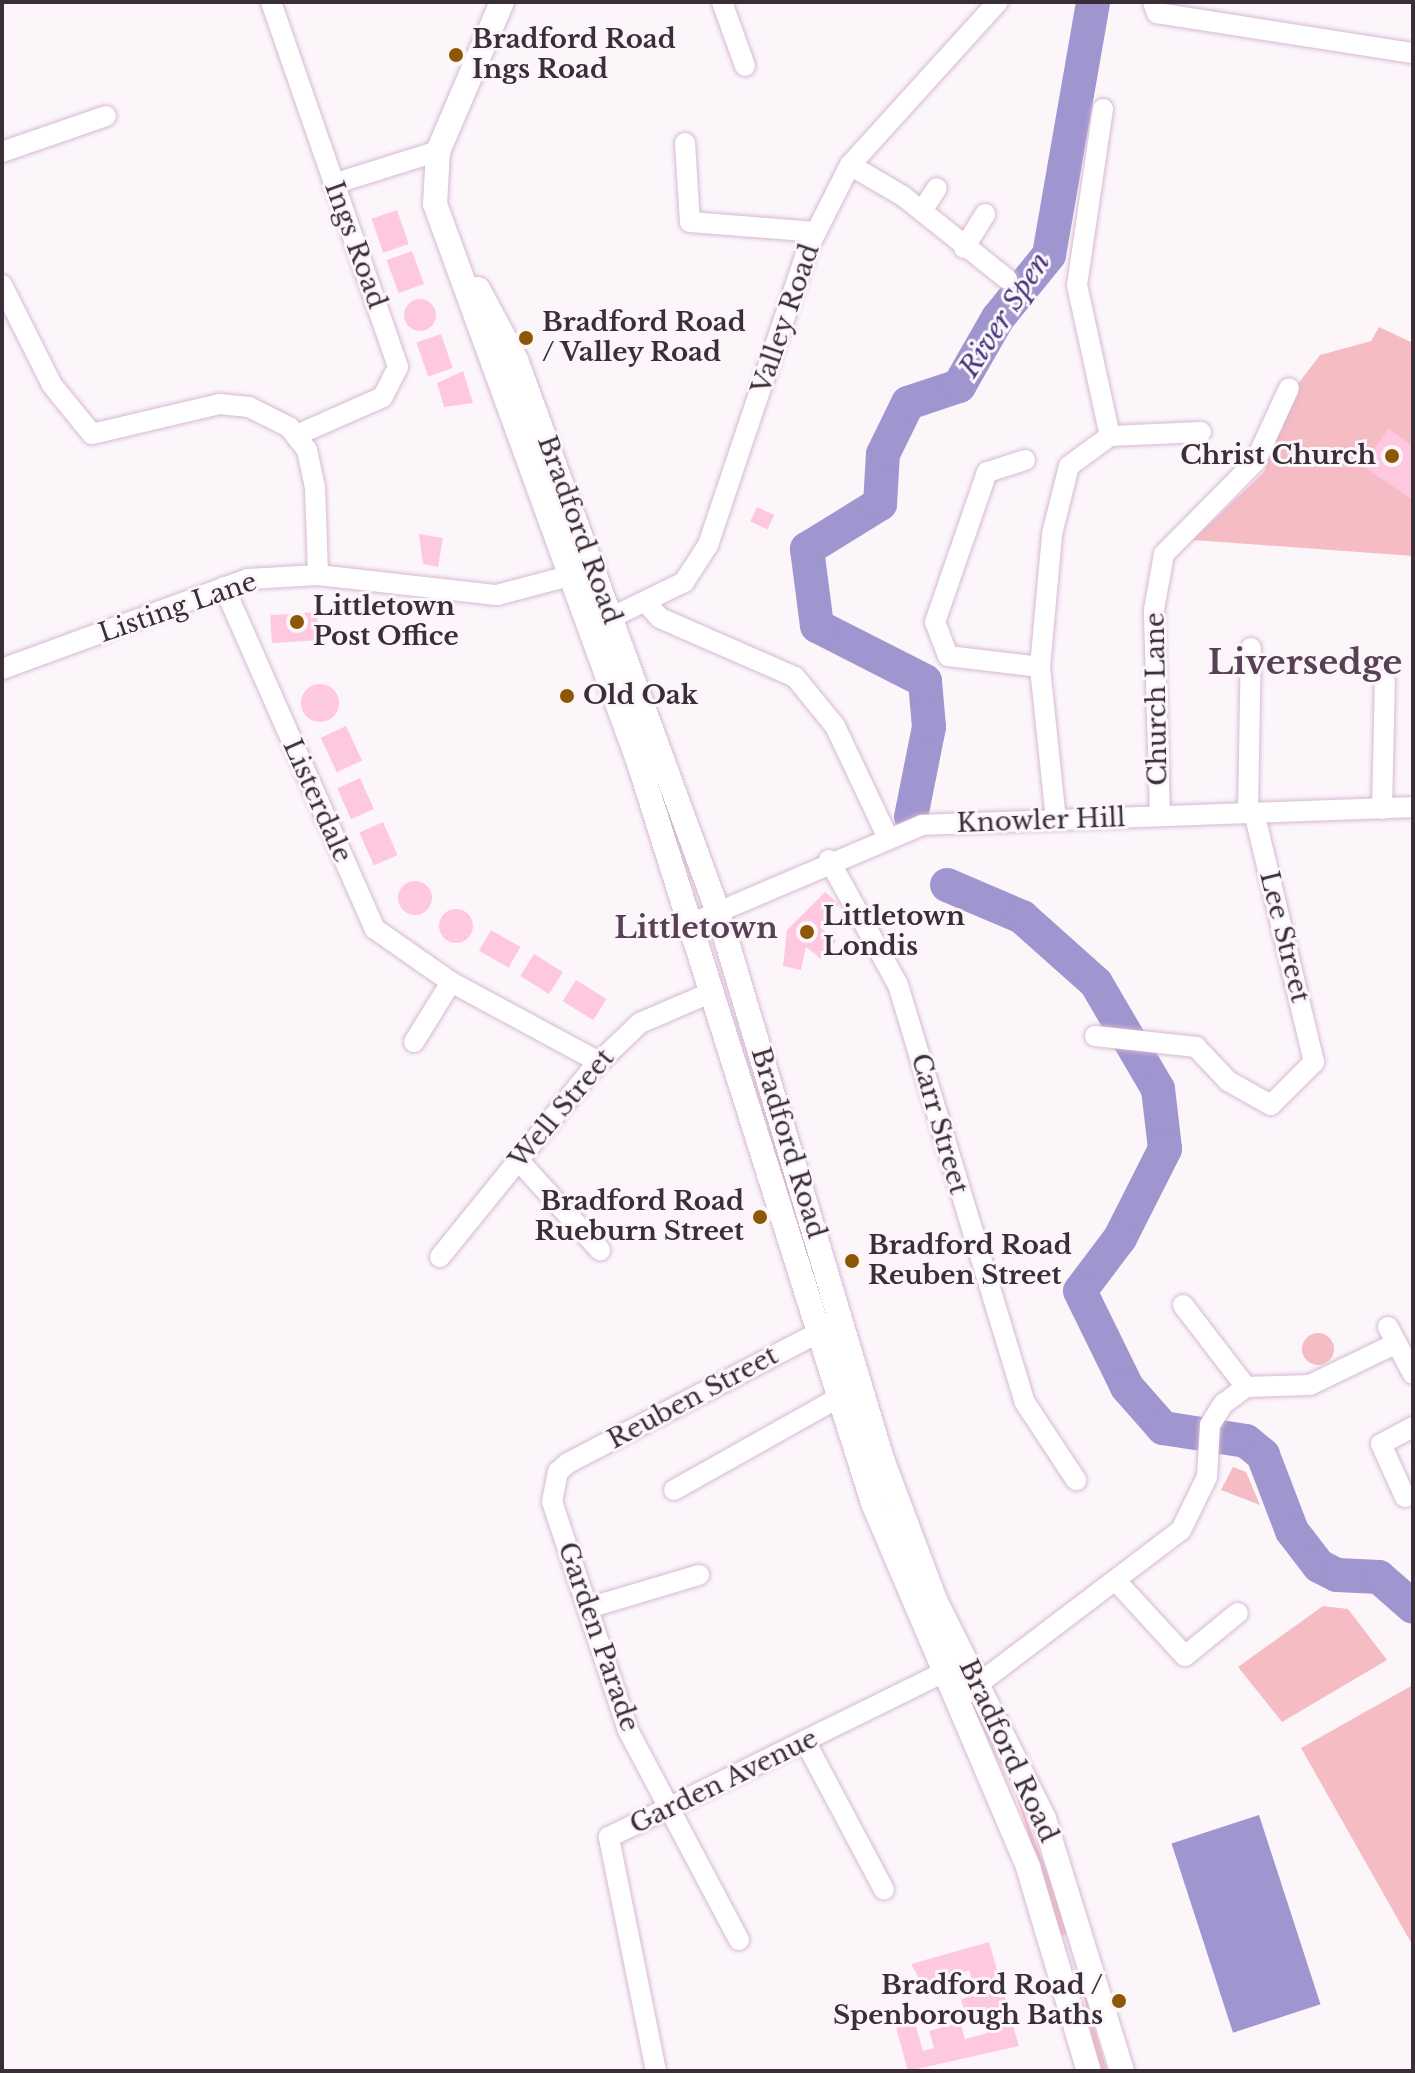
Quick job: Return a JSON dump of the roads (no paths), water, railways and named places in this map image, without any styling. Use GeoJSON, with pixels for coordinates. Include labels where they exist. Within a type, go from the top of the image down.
{"type":"FeatureCollection","features":[{"type":"Feature","properties":{"kind":"main road","name":"Bradford Road"},"geometry":{"type":"LineString","coordinates":[[502,2],[438,151],[431,184],[571,576],[602,622],[718,912],[882,1459],[955,1667],[956,1699],[1028,1867],[1089,2071]]}},
{"type":"Feature","properties":{"kind":"main road","name":"Bradford Road"},"geometry":{"type":"LineString","coordinates":[[442,219],[516,360],[595,568],[602,622],[710,993],[878,1517],[955,1667],[977,1686],[1044,1819],[1122,2071]]}},
{"type":"Feature","properties":{"kind":"street","name":"Ings Road"},"geometry":{"type":"LineString","coordinates":[[271,2],[398,367],[383,397],[297,435]]}},
{"type":"Feature","properties":{"kind":"street"},"geometry":{"type":"LineString","coordinates":[[722,2],[745,66]]}},
{"type":"Feature","properties":{"kind":"street","name":"Valley Road"},"geometry":{"type":"LineString","coordinates":[[602,622],[647,604],[684,582],[708,545],[816,232],[850,165],[998,2]]}},
{"type":"Feature","properties":{"kind":"street"},"geometry":{"type":"LineString","coordinates":[[1153,2],[1157,13],[1413,53]]}},
{"type":"Feature","properties":{"kind":"street"},"geometry":{"type":"LineString","coordinates":[[1103,109],[1077,285],[1110,436]]}},
{"type":"Feature","properties":{"kind":"street"},"geometry":{"type":"LineString","coordinates":[[2,152],[106,116]]}},
{"type":"Feature","properties":{"kind":"street"},"geometry":{"type":"LineString","coordinates":[[688,143],[690,222],[816,232]]}},
{"type":"Feature","properties":{"kind":"street"},"geometry":{"type":"LineString","coordinates":[[333,184],[438,151]]}},
{"type":"Feature","properties":{"kind":"street"},"geometry":{"type":"LineString","coordinates":[[850,165],[922,211],[964,248],[1007,279]]}},
{"type":"Feature","properties":{"kind":"street"},"geometry":{"type":"LineString","coordinates":[[922,211],[937,188]]}},
{"type":"Feature","properties":{"kind":"street"},"geometry":{"type":"LineString","coordinates":[[964,248],[985,214]]}},
{"type":"Feature","properties":{"kind":"street"},"geometry":{"type":"LineString","coordinates":[[2,285],[52,385],[92,434],[220,404],[249,407],[297,435],[315,487],[318,575]]}},
{"type":"Feature","properties":{"kind":"street","name":"Church Lane"},"geometry":{"type":"LineString","coordinates":[[1160,816],[1154,610],[1164,554],[1255,462],[1289,388]]}},
{"type":"Feature","properties":{"kind":"street"},"geometry":{"type":"LineString","coordinates":[[1056,820],[1040,667],[1052,534],[1069,466],[1110,436],[1201,432]]}},
{"type":"Feature","properties":{"kind":"street"},"geometry":{"type":"LineString","coordinates":[[1025,460],[987,472],[935,622],[948,656],[1040,667]]}},
{"type":"Feature","properties":{"kind":"street","name":"Listing Lane"},"geometry":{"type":"LineString","coordinates":[[2,669],[224,587],[318,575],[497,595],[595,568]]}},
{"type":"Feature","properties":{"kind":"street","name":"Listerdale"},"geometry":{"type":"LineString","coordinates":[[224,587],[375,929],[451,982],[599,1062]]}},
{"type":"Feature","properties":{"kind":"street"},"geometry":{"type":"LineString","coordinates":[[647,604],[660,618],[795,677],[835,726],[887,836]]}},
{"type":"Feature","properties":{"kind":"street","name":"Lee Street"},"geometry":{"type":"LineString","coordinates":[[1095,1036],[1196,1047],[1228,1081],[1271,1105],[1314,1062],[1251,813],[1251,648]]}},
{"type":"Feature","properties":{"kind":"street"},"geometry":{"type":"LineString","coordinates":[[1382,809],[1385,681]]}},
{"type":"Feature","properties":{"kind":"street","name":"Knowler Hill"},"geometry":{"type":"LineString","coordinates":[[690,924],[829,860],[922,825],[1413,807]]}},
{"type":"Feature","properties":{"kind":"street","name":"Carr Street"},"geometry":{"type":"LineString","coordinates":[[829,860],[898,985],[1024,1401],[1076,1480]]}},
{"type":"Feature","properties":{"kind":"street"},"geometry":{"type":"LineString","coordinates":[[414,1042],[451,982]]}},
{"type":"Feature","properties":{"kind":"street","name":"Well Street"},"geometry":{"type":"LineString","coordinates":[[440,1257],[599,1062],[640,1023],[710,993]]}},
{"type":"Feature","properties":{"kind":"street"},"geometry":{"type":"LineString","coordinates":[[518,1160],[600,1250]]}},
{"type":"Feature","properties":{"kind":"street"},"geometry":{"type":"LineString","coordinates":[[1183,1305],[1246,1387]]}},
{"type":"Feature","properties":{"kind":"street","name":"Reuben Street"},"geometry":{"type":"LineString","coordinates":[[568,1463],[818,1333]]}},
{"type":"Feature","properties":{"kind":"street"},"geometry":{"type":"LineString","coordinates":[[1246,1387],[1310,1385],[1392,1336],[1413,1374]]}},
{"type":"Feature","properties":{"kind":"street"},"geometry":{"type":"LineString","coordinates":[[956,1699],[1076,1614],[1181,1530],[1198,1506],[1209,1435],[1246,1387]]}},
{"type":"Feature","properties":{"kind":"street"},"geometry":{"type":"LineString","coordinates":[[674,1490],[838,1398]]}},
{"type":"Feature","properties":{"kind":"street"},"geometry":{"type":"LineString","coordinates":[[1405,1497],[1381,1444],[1413,1427]]}},
{"type":"Feature","properties":{"kind":"street","name":"Garden Parade"},"geometry":{"type":"LineString","coordinates":[[568,1463],[558,1472],[552,1502],[628,1730],[667,1809],[739,1940]]}},
{"type":"Feature","properties":{"kind":"street"},"geometry":{"type":"LineString","coordinates":[[588,1608],[699,1575]]}},
{"type":"Feature","properties":{"kind":"street"},"geometry":{"type":"LineString","coordinates":[[1117,1582],[1185,1656],[1238,1613]]}},
{"type":"Feature","properties":{"kind":"street","name":"Garden Avenue"},"geometry":{"type":"LineString","coordinates":[[656,2071],[609,1837],[806,1743],[955,1667]]}},
{"type":"Feature","properties":{"kind":"street"},"geometry":{"type":"LineString","coordinates":[[806,1743],[884,1890]]}},
{"type":"Feature","properties":{"kind":"waterway","name":"River Spen"},"geometry":{"type":"LineString","coordinates":[[911,817],[929,727],[925,681],[817,626],[807,549],[880,504],[883,454],[908,403],[959,386],[998,318],[1049,255],[1093,2]]}},
{"type":"Feature","properties":{"kind":"waterway","name":"River Spen"},"geometry":{"type":"LineString","coordinates":[[947,885],[1022,917],[1096,983],[1158,1089],[1165,1149],[1120,1238],[1080,1291],[1127,1387],[1163,1428],[1246,1441],[1263,1455],[1292,1531],[1319,1566],[1337,1575],[1379,1577],[1413,1607]]}},
{"type":"Feature","properties":{"kind":"place","name":"Bradford Road Ings Road"},"geometry":{"type":"Point","coordinates":[456,55]}},
{"type":"Feature","properties":{"kind":"place","name":"Bradford Road / Valley Road"},"geometry":{"type":"Point","coordinates":[526,338]}},
{"type":"Feature","properties":{"kind":"place","name":"Christ Church"},"geometry":{"type":"Point","coordinates":[1392,456]}},
{"type":"Feature","properties":{"kind":"place","name":"Littletown Post Office"},"geometry":{"type":"Point","coordinates":[297,622]}},
{"type":"Feature","properties":{"kind":"place","name":"Old Oak"},"geometry":{"type":"Point","coordinates":[567,696]}},
{"type":"Feature","properties":{"kind":"place","name":"Littletown Londis"},"geometry":{"type":"Point","coordinates":[807,932]}},
{"type":"Feature","properties":{"kind":"place","name":"Bradford Road Rueburn Street"},"geometry":{"type":"Point","coordinates":[760,1217]}},
{"type":"Feature","properties":{"kind":"place","name":"Bradford Road Reuben Street"},"geometry":{"type":"Point","coordinates":[852,1261]}},
{"type":"Feature","properties":{"kind":"place","name":"Bradford Road / Spenborough Baths"},"geometry":{"type":"Point","coordinates":[1119,2001]}},
{"type":"Feature","properties":{"kind":"district","name":"Liversedge"},"geometry":{"type":"Point","coordinates":[1305,663]}},
{"type":"Feature","properties":{"kind":"district","name":"Littletown"},"geometry":{"type":"Point","coordinates":[696,928]}}]}
